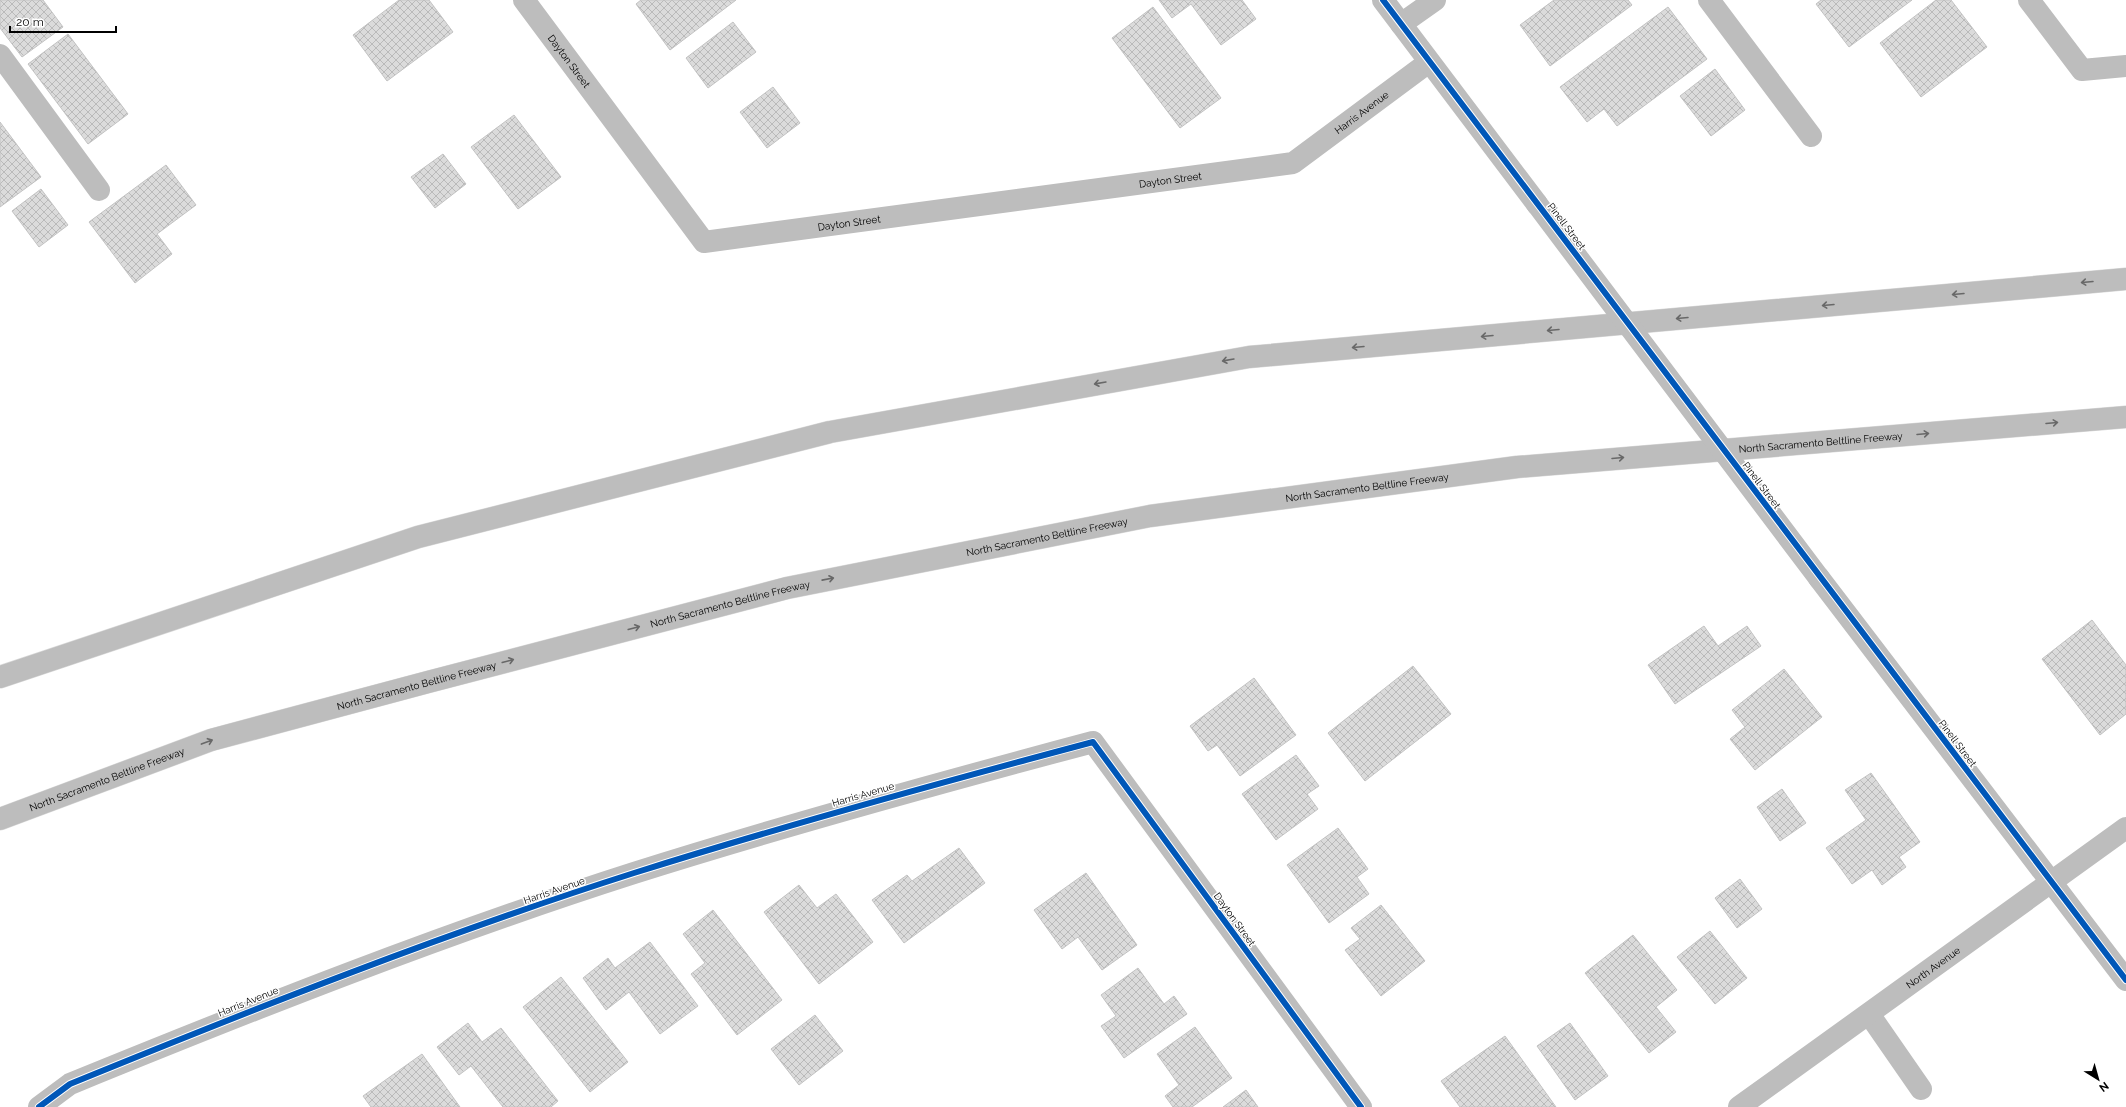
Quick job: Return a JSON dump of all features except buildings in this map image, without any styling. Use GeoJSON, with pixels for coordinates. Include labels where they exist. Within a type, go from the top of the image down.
{"type":"FeatureCollection","features":[{"type":"Feature","properties":{"kind":"main road","name":"Dayton Street"},"geometry":{"type":"LineString","coordinates":[[524,0],[704,242],[1293,163]]}},
{"type":"Feature","properties":{"kind":"main road","name":"Pinell Street"},"geometry":{"type":"LineString","coordinates":[[1383,0],[1819,578],[2126,980]]}},
{"type":"Feature","properties":{"kind":"main road"},"geometry":{"type":"LineString","coordinates":[[1401,24],[1435,0]]}},
{"type":"Feature","properties":{"kind":"main road"},"geometry":{"type":"LineString","coordinates":[[1710,0],[1812,136]]}},
{"type":"Feature","properties":{"kind":"main road"},"geometry":{"type":"LineString","coordinates":[[2029,0],[2082,70],[2126,66]]}},
{"type":"Feature","properties":{"kind":"main road"},"geometry":{"type":"LineString","coordinates":[[0,55],[99,190]]}},
{"type":"Feature","properties":{"kind":"main road","name":"Harris Avenue"},"geometry":{"type":"LineString","coordinates":[[1293,163],[1429,62]]}},
{"type":"Feature","properties":{"kind":"main road"},"geometry":{"type":"LineString","coordinates":[[4,675],[418,537],[830,432],[1249,356],[2126,279]]}},
{"type":"Feature","properties":{"kind":"main road","name":"North Sacramento Beltline Freeway"},"geometry":{"type":"LineString","coordinates":[[0,819],[211,740],[428,682],[787,588],[1150,516],[1517,467],[2126,417]]}},
{"type":"Feature","properties":{"kind":"main road","name":"Dayton Street"},"geometry":{"type":"LineString","coordinates":[[1093,742],[1361,1107]]}},
{"type":"Feature","properties":{"kind":"main road","name":"Harris Avenue"},"geometry":{"type":"LineString","coordinates":[[39,1107],[70,1084],[293,993],[406,952],[633,874],[724,846],[862,804],[1093,742]]}},
{"type":"Feature","properties":{"kind":"main road","name":"North Avenue"},"geometry":{"type":"LineString","coordinates":[[1739,1107],[2126,828]]}},
{"type":"Feature","properties":{"kind":"main road"},"geometry":{"type":"LineString","coordinates":[[1868,1014],[1921,1089]]}},
{"type":"Feature","properties":{"kind":"cycle path"},"geometry":{"type":"LineString","coordinates":[[1383,0],[2126,980]]}},
{"type":"Feature","properties":{"kind":"cycle path"},"geometry":{"type":"LineString","coordinates":[[39,1107],[70,1084],[350,973],[563,896],[805,821],[1093,742],[1361,1107]]}}]}
